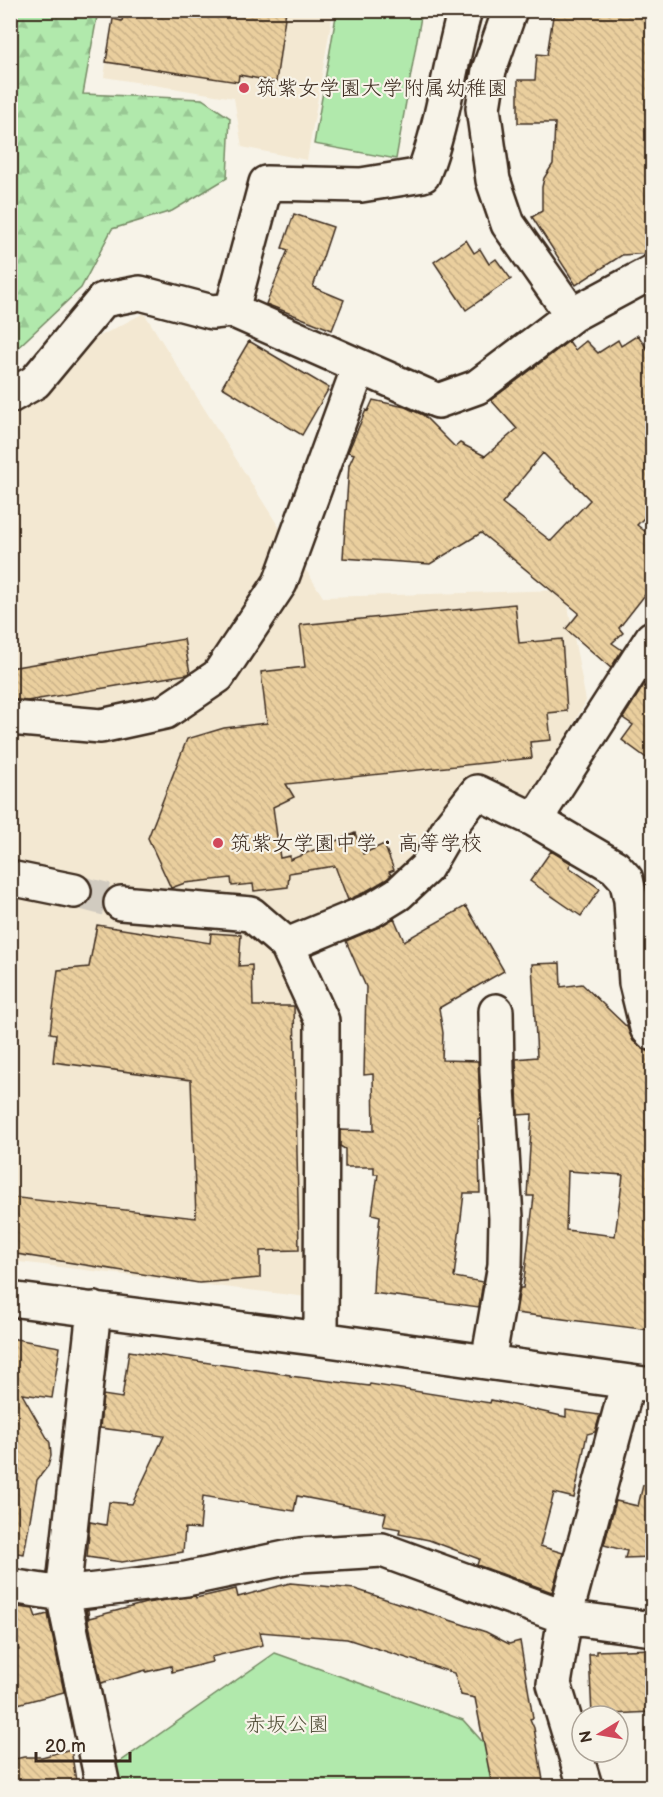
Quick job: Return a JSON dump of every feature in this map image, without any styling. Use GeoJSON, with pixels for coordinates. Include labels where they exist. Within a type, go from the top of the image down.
{"type":"FeatureCollection","features":[{"type":"Feature","properties":{"kind":"street"},"geometry":{"type":"LineString","coordinates":[[232,310],[266,183],[361,184],[423,175],[434,147],[455,45],[465,10]]}},
{"type":"Feature","properties":{"kind":"street"},"geometry":{"type":"LineString","coordinates":[[510,10],[489,70],[483,108],[493,180],[508,224],[572,315]]}},
{"type":"Feature","properties":{"kind":"street"},"geometry":{"type":"LineString","coordinates":[[10,396],[35,382],[103,300],[140,293],[212,312],[232,310],[438,401],[477,387],[572,315],[652,273]]}},
{"type":"Feature","properties":{"kind":"street"},"geometry":{"type":"LineString","coordinates":[[10,718],[101,726],[165,712],[218,676],[280,583],[358,367]]}},
{"type":"Feature","properties":{"kind":"street"},"geometry":{"type":"LineString","coordinates":[[535,820],[652,638]]}},
{"type":"Feature","properties":{"kind":"street"},"geometry":{"type":"LineString","coordinates":[[287,945],[372,910],[398,894],[426,868],[451,825],[477,792],[535,820],[615,867],[626,879],[631,900],[636,983],[647,1028],[652,1033]]}},
{"type":"Feature","properties":{"kind":"street"},"geometry":{"type":"LineString","coordinates":[[10,878],[74,891]]}},
{"type":"Feature","properties":{"kind":"street"},"geometry":{"type":"LineString","coordinates":[[121,903],[251,914],[287,945],[322,1021],[321,1339]]}},
{"type":"Feature","properties":{"kind":"street"},"geometry":{"type":"LineString","coordinates":[[488,1362],[505,1265],[496,1011]]}},
{"type":"Feature","properties":{"kind":"street"},"geometry":{"type":"LineString","coordinates":[[10,1299],[321,1339],[640,1384],[565,1617],[554,1684],[585,1786]]}},
{"type":"Feature","properties":{"kind":"street"},"geometry":{"type":"LineString","coordinates":[[94,1309],[63,1594],[103,1786]]}},
{"type":"Feature","properties":{"kind":"street"},"geometry":{"type":"LineString","coordinates":[[10,1586],[63,1594],[186,1579],[300,1555],[382,1550],[565,1617],[652,1629]]}},
{"type":"Feature","properties":{"kind":"shaded area","name":"筑紫女学園大学附属幼稚園"},"geometry":{"type":"Polygon","coordinates":[[[114,11],[333,11],[307,160],[242,147],[234,98],[104,77],[114,11]]]}},
{"type":"Feature","properties":{"kind":"shaded area","name":"筑紫女学園中学・高等学校"},"geometry":{"type":"Polygon","coordinates":[[[144,313],[323,597],[565,590],[586,701],[532,799],[467,780],[397,888],[293,933],[307,1003],[307,1297],[11,1261],[11,383],[144,313]]]}},
{"type":"Feature","properties":{"kind":"green space"},"geometry":{"type":"Polygon","coordinates":[[[11,10],[98,11],[83,94],[202,99],[230,118],[227,178],[172,211],[112,229],[81,288],[11,354],[11,10]]]}},
{"type":"Feature","properties":{"kind":"green space"},"geometry":{"type":"Polygon","coordinates":[[[337,10],[422,11],[396,159],[314,144],[337,10]]]}},
{"type":"Feature","properties":{"kind":"green space","name":"赤坂公園"},"geometry":{"type":"Polygon","coordinates":[[[275,1653],[463,1720],[522,1786],[100,1786],[100,1776],[275,1653]]]}},
{"type":"Feature","properties":{"kind":"building"},"geometry":{"type":"Polygon","coordinates":[[[124,10],[286,10],[276,82],[239,75],[238,82],[106,62],[113,19],[122,21],[124,10]]]}},
{"type":"Feature","properties":{"kind":"building"},"geometry":{"type":"Polygon","coordinates":[[[554,10],[652,10],[652,253],[622,255],[576,285],[532,217],[542,211],[544,178],[553,164],[555,123],[518,123],[518,80],[535,80],[537,54],[547,55],[554,10]]]}},
{"type":"Feature","properties":{"kind":"building"},"geometry":{"type":"Polygon","coordinates":[[[294,214],[333,227],[313,287],[344,300],[332,330],[266,304],[288,250],[282,248],[294,214]]]}},
{"type":"Feature","properties":{"kind":"building"},"geometry":{"type":"Polygon","coordinates":[[[466,240],[474,253],[480,249],[489,264],[496,259],[511,279],[466,310],[434,262],[466,240]]]}},
{"type":"Feature","properties":{"kind":"building"},"geometry":{"type":"Polygon","coordinates":[[[638,335],[652,356],[652,510],[637,525],[652,537],[652,586],[619,628],[623,633],[612,643],[622,650],[611,668],[566,629],[579,613],[481,533],[430,564],[343,558],[349,465],[354,454],[348,452],[366,410],[368,411],[373,400],[405,407],[423,415],[455,447],[460,443],[485,456],[517,429],[491,400],[569,341],[575,350],[586,341],[598,353],[618,340],[621,346],[638,335]],[[543,453],[502,503],[551,541],[590,500],[543,453]]]}},
{"type":"Feature","properties":{"kind":"building"},"geometry":{"type":"Polygon","coordinates":[[[249,341],[329,388],[302,435],[222,387],[249,341]]]}},
{"type":"Feature","properties":{"kind":"building"},"geometry":{"type":"Polygon","coordinates":[[[515,604],[519,643],[562,639],[567,711],[548,713],[551,740],[530,742],[532,758],[286,784],[294,797],[273,807],[280,858],[290,856],[290,860],[355,833],[363,854],[384,844],[394,870],[389,872],[391,875],[387,879],[348,900],[335,866],[289,873],[288,887],[254,891],[253,884],[232,886],[231,878],[185,883],[171,888],[148,838],[187,739],[224,728],[267,723],[261,672],[305,667],[300,625],[515,604]]]}},
{"type":"Feature","properties":{"kind":"building"},"geometry":{"type":"Polygon","coordinates":[[[184,639],[190,673],[188,674],[27,701],[10,699],[10,668],[184,639]]]}},
{"type":"Feature","properties":{"kind":"building"},"geometry":{"type":"Polygon","coordinates":[[[652,672],[652,762],[622,740],[633,725],[623,718],[652,672]]]}},
{"type":"Feature","properties":{"kind":"building"},"geometry":{"type":"Polygon","coordinates":[[[551,851],[571,863],[569,867],[600,889],[581,916],[530,881],[551,851]]]}},
{"type":"Feature","properties":{"kind":"building"},"geometry":{"type":"Polygon","coordinates":[[[466,906],[504,971],[439,1008],[443,1033],[442,1060],[478,1061],[481,1119],[478,1119],[480,1193],[464,1193],[454,1277],[483,1282],[479,1307],[373,1293],[380,1216],[372,1214],[378,1174],[374,1174],[374,1167],[345,1167],[345,1149],[340,1146],[340,1130],[374,1131],[373,1074],[364,1075],[366,987],[346,941],[394,918],[404,941],[466,906]]]}},
{"type":"Feature","properties":{"kind":"building"},"geometry":{"type":"Polygon","coordinates":[[[97,925],[210,943],[211,933],[241,935],[239,966],[252,965],[253,1006],[294,1006],[299,1250],[260,1251],[260,1278],[199,1283],[10,1253],[10,1197],[196,1218],[191,1080],[53,1062],[56,1034],[50,1033],[58,970],[89,967],[97,925]]]}},
{"type":"Feature","properties":{"kind":"building"},"geometry":{"type":"Polygon","coordinates":[[[560,963],[561,987],[582,984],[627,1027],[633,1041],[647,1051],[652,1051],[652,1299],[649,1330],[516,1313],[520,1288],[523,1288],[534,1196],[527,1196],[532,1114],[518,1115],[516,1059],[537,1057],[532,964],[560,963]],[[568,1171],[566,1230],[615,1236],[623,1175],[568,1171]]]}},
{"type":"Feature","properties":{"kind":"building"},"geometry":{"type":"Polygon","coordinates":[[[10,1338],[60,1347],[52,1398],[22,1394],[50,1443],[51,1456],[48,1466],[37,1480],[24,1554],[10,1552],[10,1338]]]}},
{"type":"Feature","properties":{"kind":"building"},"geometry":{"type":"Polygon","coordinates":[[[129,1351],[290,1376],[369,1386],[370,1384],[490,1403],[491,1400],[566,1417],[566,1410],[600,1415],[595,1432],[587,1434],[574,1498],[554,1493],[540,1546],[563,1553],[552,1592],[477,1565],[479,1559],[429,1540],[399,1534],[400,1529],[383,1526],[386,1513],[297,1496],[294,1511],[203,1496],[200,1529],[185,1528],[183,1552],[122,1562],[87,1557],[90,1522],[106,1525],[109,1502],[132,1504],[164,1436],[100,1428],[103,1395],[122,1398],[129,1351]]]}},
{"type":"Feature","properties":{"kind":"building"},"geometry":{"type":"Polygon","coordinates":[[[643,1485],[652,1486],[652,1557],[625,1558],[627,1551],[604,1545],[616,1501],[638,1506],[643,1485]]]}},
{"type":"Feature","properties":{"kind":"building"},"geometry":{"type":"Polygon","coordinates":[[[290,1583],[355,1589],[486,1632],[509,1644],[520,1641],[533,1718],[530,1719],[534,1728],[544,1786],[492,1786],[475,1698],[461,1695],[454,1673],[347,1639],[260,1632],[263,1645],[211,1657],[212,1662],[172,1672],[171,1666],[146,1672],[146,1670],[101,1683],[86,1610],[88,1610],[89,1618],[146,1603],[195,1596],[196,1598],[236,1589],[238,1597],[290,1583]]]}},
{"type":"Feature","properties":{"kind":"building"},"geometry":{"type":"Polygon","coordinates":[[[10,1606],[33,1609],[36,1617],[48,1614],[64,1692],[10,1706],[10,1653],[19,1650],[10,1619],[10,1606]]]}},
{"type":"Feature","properties":{"kind":"building"},"geometry":{"type":"Polygon","coordinates":[[[652,1649],[652,1712],[630,1713],[630,1704],[591,1704],[589,1654],[596,1654],[596,1651],[652,1649]]]}},
{"type":"Feature","properties":{"kind":"building"},"geometry":{"type":"Polygon","coordinates":[[[71,1749],[76,1781],[48,1786],[10,1786],[10,1760],[42,1757],[71,1749]]]}},
{"type":"Feature","properties":{"kind":"tunnel"},"geometry":{"type":"LineString","coordinates":[[74,891],[121,903]]}},
{"type":"Feature","properties":{"kind":"place","name":"筑紫女学園大学附属幼稚園"},"geometry":{"type":"Point","coordinates":[244,88]}},
{"type":"Feature","properties":{"kind":"place","name":"筑紫女学園中学・高等学校"},"geometry":{"type":"Point","coordinates":[218,843]}}]}
